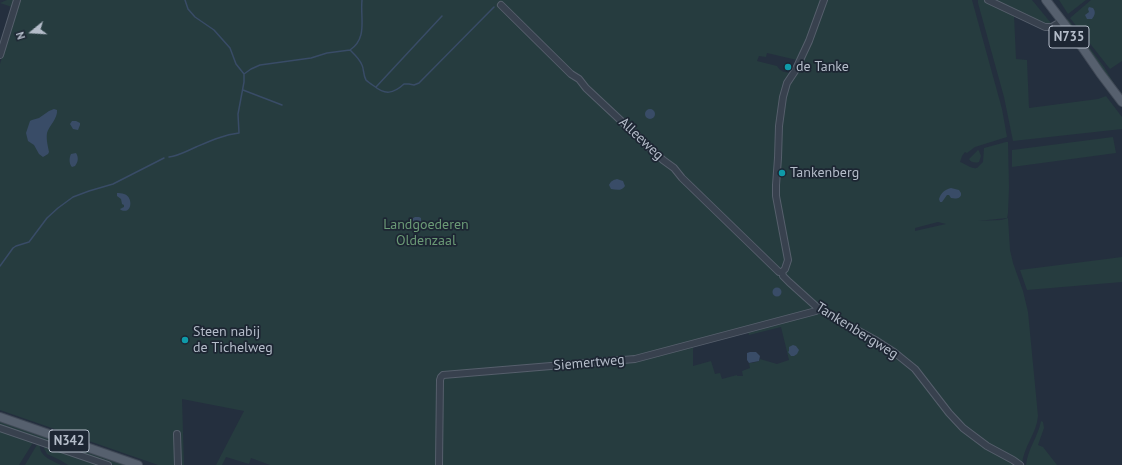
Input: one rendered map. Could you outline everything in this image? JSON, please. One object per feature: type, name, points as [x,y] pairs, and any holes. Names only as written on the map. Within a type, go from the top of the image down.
[{"type":"main road","name":"N735","points":[[1041,0],[1085,51],[1122,102]]},
{"type":"main road","name":"N735","points":[[1046,0],[1060,22]]},
{"type":"main road","name":"N342","points":[[0,417],[138,465]]},
{"type":"street","points":[[0,55],[17,0]]},
{"type":"street","points":[[782,272],[785,269],[788,260],[776,196],[776,185],[779,126],[784,92],[787,83],[795,71],[809,41],[824,0]]},
{"type":"street","points":[[988,0],[1045,27],[1052,27],[1060,22]]},
{"type":"street","name":"Alleeweg","points":[[501,5],[571,74],[578,78],[586,88],[663,160],[674,168],[682,178],[778,271],[782,272]]},
{"type":"street","name":"Tankenbergweg","points":[[782,272],[783,276],[819,309],[877,341],[894,352],[915,369],[949,413],[964,428],[987,446],[1020,465]]},
{"type":"street","name":"Siemertweg","points":[[439,465],[440,380],[443,374],[634,359],[819,309]]},
{"type":"street","points":[[0,428],[108,465]]},
{"type":"street","points":[[176,434],[178,465]]},
{"type":"green space","points":[[7,0],[14,0],[12,7],[0,3]]},
{"type":"green space","name":"Landgoederen Oldenzaal","points":[[19,0],[972,0],[1002,109],[1007,137],[975,147],[967,153],[965,152],[960,162],[977,168],[983,162],[984,148],[1008,142],[1009,187],[1007,218],[978,221],[1001,220],[1008,218],[1010,250],[1028,312],[1038,416],[1035,428],[1023,458],[1022,465],[270,465],[251,458],[249,464],[226,457],[222,465],[216,465],[244,411],[182,399],[184,465],[158,465],[0,410],[0,64]],"holes":[[[767,53],[797,60],[790,73],[781,71],[777,66],[757,61],[759,56],[766,57]],[[938,222],[946,224],[915,231],[915,228]],[[781,327],[789,360],[777,364],[760,359],[759,361],[749,363],[750,368],[742,371],[743,376],[737,375],[722,379],[720,373],[715,374],[711,361],[693,366],[693,347],[748,332],[749,335]]]},
{"type":"green space","points":[[978,0],[983,0],[1014,15],[1016,59],[1027,60],[1029,108],[1098,99],[1106,96],[1122,117],[1122,129],[1013,141],[1004,97]]},
{"type":"green space","points":[[994,0],[1032,0],[1051,23],[1046,25]]},
{"type":"green space","points":[[1059,0],[1086,0],[1068,14]]},
{"type":"green space","points":[[1091,0],[1122,0],[1122,61],[1110,69],[1070,18]]},
{"type":"green space","points":[[1067,19],[1104,67],[1118,90],[1065,23],[1065,20]]},
{"type":"green space","points":[[1113,137],[1116,153],[1012,167],[1012,150]]},
{"type":"green space","points":[[978,150],[981,156],[979,162],[975,163],[969,159]]},
{"type":"green space","points":[[1122,257],[1122,282],[1027,290],[1020,270]]},
{"type":"green space","points":[[0,420],[132,465],[114,465],[0,427]]},
{"type":"green space","points":[[1041,421],[1043,422],[1044,428],[1038,445],[1043,447],[1057,465],[1026,465]]},
{"type":"green space","points":[[0,430],[34,441],[19,465],[0,465]]},
{"type":"green space","points":[[38,443],[40,443],[41,451],[46,457],[61,465],[25,465]]},
{"type":"green space","points":[[44,445],[102,465],[68,465],[47,454]]},
{"type":"water","points":[[1089,7],[1093,8],[1095,11],[1092,19],[1087,19],[1085,15],[1089,12]]},
{"type":"water","points":[[54,109],[57,110],[57,113],[47,133],[49,152],[43,157],[39,154],[34,145],[28,141],[26,133],[30,121],[39,118]]},
{"type":"water","points":[[650,109],[655,114],[650,119],[645,114]]},
{"type":"water","points":[[72,121],[80,123],[78,130],[73,129],[70,124]]},
{"type":"water","points":[[76,153],[78,157],[77,161],[75,166],[72,167],[70,163],[70,156],[71,154]]},
{"type":"water","points":[[617,179],[623,181],[625,186],[624,188],[617,190],[611,189],[609,185],[612,181]]},
{"type":"water","points":[[951,188],[959,190],[961,195],[958,198],[951,198],[947,195],[942,202],[940,202],[939,199],[942,193]]},
{"type":"water","points":[[117,193],[127,195],[129,198],[130,208],[128,210],[125,211],[120,209],[124,207],[124,205],[122,204],[121,199],[117,196]]},
{"type":"water","points":[[415,217],[421,218],[421,223],[417,228],[411,228],[409,225],[410,220]]},
{"type":"water","points":[[775,288],[779,288],[781,292],[779,296],[775,296],[773,294],[773,290]]},
{"type":"water","points":[[793,345],[799,350],[797,354],[791,356],[788,352],[789,347]]},
{"type":"water","points":[[756,352],[760,356],[759,361],[749,363],[747,360],[747,353]]},
{"type":"waterway","points":[[169,157],[217,138],[239,133],[238,114],[244,74],[236,64],[230,48],[214,30],[195,17],[188,9],[185,0]]},
{"type":"waterway","points":[[350,50],[356,45],[361,34],[362,0]]},
{"type":"waterway","points":[[244,74],[260,65],[311,58],[327,53],[350,50],[361,63],[366,80],[382,91],[393,91],[404,84],[414,85],[419,83],[494,7]]},
{"type":"waterway","points":[[376,87],[442,16]]},
{"type":"waterway","points":[[243,90],[282,105]]},
{"type":"waterway","points":[[0,266],[13,248],[29,242],[47,218],[73,197],[113,184],[164,158]]},
{"type":"place","name":"de Tanke","points":[[788,67]]},
{"type":"place","name":"Tankenberg","points":[[782,173]]},
{"type":"place","name":"Steen nabij de Tichelweg","points":[[185,340]]}]
